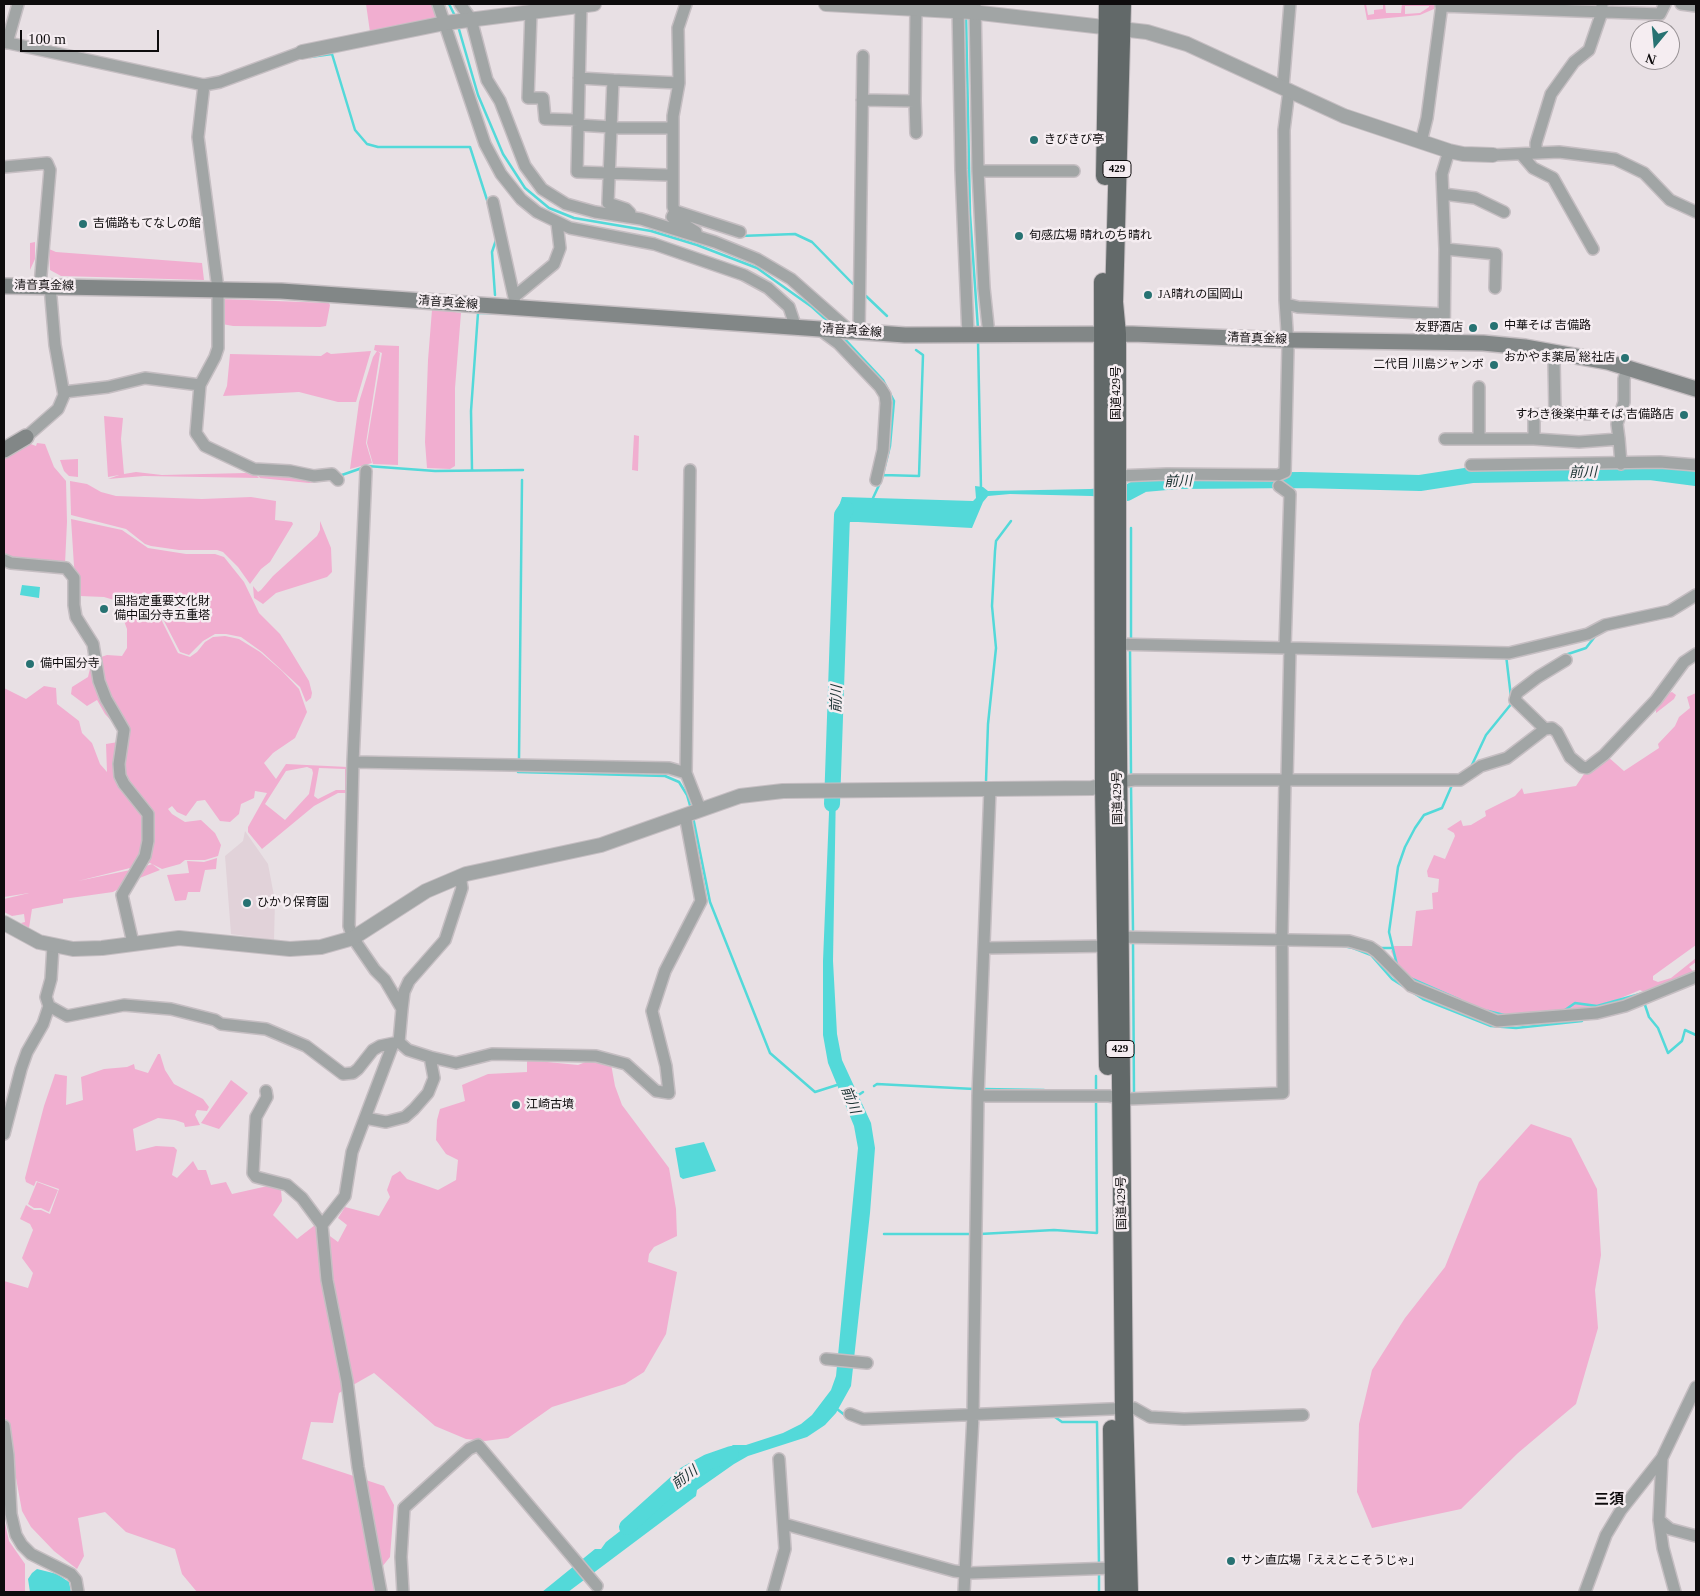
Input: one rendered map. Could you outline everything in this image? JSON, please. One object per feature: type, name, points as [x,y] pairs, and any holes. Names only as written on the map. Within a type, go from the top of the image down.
[{"type":"highway","name":"国道429号","points":[[1108,4],[1115,28]]},
{"type":"highway","name":"国道429号","points":[[1122,4],[1115,28],[1109,334],[1112,479],[1110,505],[1111,784],[1114,941],[1105,1097],[1118,1409],[1129,1592]]},
{"type":"highway","name":"国道429号","points":[[1114,1592],[1104,1568],[1118,1409]]},
{"type":"main road","name":"清音真金線","points":[[4,286],[218,289],[514,302],[796,328],[905,335],[1109,334],[1287,340],[1491,343],[1556,352],[1627,368],[1696,389]]},
{"type":"main road","points":[[4,450],[26,437]]},
{"type":"street","points":[[18,4],[5,42],[204,85],[220,82],[302,52],[466,18],[588,5],[579,78],[577,172],[667,175]]},
{"type":"street","points":[[438,4],[466,18]]},
{"type":"street","points":[[460,4],[487,80],[500,101],[525,166],[533,179],[552,198],[566,204],[596,212],[630,217],[700,238]]},
{"type":"street","points":[[686,4],[678,28],[677,83],[673,116],[674,213],[672,217],[694,230],[711,252],[744,275],[768,288],[789,307],[796,328]]},
{"type":"street","points":[[826,4],[916,9],[966,9],[1147,32],[1181,41],[1344,116],[1449,151],[1463,154],[1493,155],[1536,152],[1588,154],[1622,161],[1644,173],[1670,200],[1696,212]]},
{"type":"street","points":[[1112,479],[1167,474],[1278,475],[1286,472],[1287,340],[1284,130],[1290,4]]},
{"type":"street","points":[[1421,142],[1427,118],[1441,5],[1602,8],[1660,14],[1666,4]]},
{"type":"street","points":[[1680,4],[1696,6]]},
{"type":"street","points":[[1536,152],[1536,143],[1550,94],[1574,62],[1589,50],[1602,8]]},
{"type":"street","points":[[916,9],[916,133]]},
{"type":"street","points":[[966,9],[978,171],[984,288],[978,335]]},
{"type":"street","points":[[966,9],[978,335]]},
{"type":"street","points":[[531,12],[528,98],[543,98],[545,119],[611,127],[667,128]]},
{"type":"street","points":[[466,18],[471,108],[492,160],[521,200],[537,212],[558,223],[587,232],[757,259],[780,271],[851,331]]},
{"type":"street","points":[[851,331],[863,56]]},
{"type":"street","points":[[579,78],[677,83]]},
{"type":"street","points":[[613,80],[608,203],[626,209],[630,213],[630,217]]},
{"type":"street","points":[[204,85],[198,137],[218,289],[218,348],[197,384],[196,433],[205,446],[254,469],[290,471],[336,478]]},
{"type":"street","points":[[862,100],[915,100]]},
{"type":"street","points":[[1444,341],[1445,249],[1442,174],[1449,151]]},
{"type":"street","points":[[1521,154],[1533,168],[1553,178],[1593,249]]},
{"type":"street","points":[[4,167],[47,163],[50,170],[45,286],[64,392],[58,409],[26,437]]},
{"type":"street","points":[[978,171],[1074,172]]},
{"type":"street","points":[[1443,194],[1475,198],[1504,212]]},
{"type":"street","points":[[492,202],[514,302]]},
{"type":"street","points":[[674,213],[740,232]]},
{"type":"street","points":[[514,302],[554,264],[560,248],[558,223]]},
{"type":"street","points":[[1445,249],[1496,254],[1495,288]]},
{"type":"street","points":[[1286,304],[1298,307],[1444,314]]},
{"type":"street","points":[[820,329],[838,343],[880,387],[884,395],[886,404],[883,450],[876,480]]},
{"type":"street","points":[[1555,413],[1554,361],[1556,352]]},
{"type":"street","points":[[1621,464],[1617,424],[1624,402],[1624,379],[1627,368]]},
{"type":"street","points":[[64,392],[108,387],[145,378],[197,384]]},
{"type":"street","points":[[1478,386],[1478,439]]},
{"type":"street","points":[[1534,439],[1534,415],[1555,413],[1593,414]]},
{"type":"street","points":[[1445,439],[1534,439],[1580,442],[1619,439]]},
{"type":"street","points":[[1471,465],[1660,462],[1696,465]]},
{"type":"street","points":[[49,1006],[67,1016],[124,1005],[171,1009],[215,1020],[221,1024],[266,1029],[306,1046],[344,1074],[352,1074],[358,1070],[373,1050],[380,1046],[396,1043],[408,1050],[456,1063],[492,1054],[596,1056],[626,1064],[656,1091],[669,1093],[666,1066],[652,1011],[665,971],[701,901],[686,773],[690,470]]},
{"type":"street","points":[[366,471],[353,762],[349,926],[353,938],[375,970],[385,980],[402,1010]]},
{"type":"street","points":[[978,1092],[1105,1097],[1283,1093],[1282,940],[1290,494],[1279,486]]},
{"type":"street","points":[[4,560],[11,563],[66,568],[74,578],[76,617],[93,644],[99,682],[106,699],[124,730],[119,764],[120,776],[124,784],[148,814],[148,841],[145,856],[122,894],[133,944]]},
{"type":"street","points":[[1111,644],[1506,653],[1588,634],[1605,625],[1670,611],[1696,596]]},
{"type":"street","points":[[4,923],[24,935],[53,946],[89,949],[179,938],[299,949],[332,945],[353,938],[426,891],[460,876],[600,845],[692,812],[751,794],[819,791],[1092,788],[1111,784],[1286,780],[1460,780],[1481,766],[1507,758],[1545,729],[1552,728],[1557,732],[1570,757],[1582,767],[1587,768],[1604,755],[1656,700],[1690,657],[1696,654]]},
{"type":"street","points":[[1545,729],[1515,700],[1517,693],[1538,677],[1566,660]]},
{"type":"street","points":[[353,762],[669,768],[686,773]]},
{"type":"street","points":[[964,1592],[963,1572],[973,1417],[978,1092],[990,789]]},
{"type":"street","points":[[322,1225],[344,1196],[352,1152],[396,1043],[404,992],[408,981],[445,940],[462,888],[460,876]]},
{"type":"street","points":[[984,948],[1114,941],[1349,941],[1370,947],[1411,986],[1497,1021],[1597,1013],[1625,1006],[1696,977]]},
{"type":"street","points":[[4,1134],[21,1069],[27,1052],[43,1024],[49,1006],[46,998],[51,979],[53,946]]},
{"type":"street","points":[[365,1118],[386,1122],[405,1117],[414,1109],[428,1093],[434,1078],[430,1057]]},
{"type":"street","points":[[266,1091],[267,1096],[256,1116],[253,1173],[256,1177],[287,1186],[302,1198],[322,1225],[326,1280],[347,1381],[358,1467],[381,1592]]},
{"type":"street","points":[[827,1359],[866,1363]]},
{"type":"street","points":[[1585,1592],[1606,1535],[1616,1518],[1662,1458],[1696,1387]]},
{"type":"street","points":[[850,1414],[863,1419],[973,1417],[1134,1408],[1150,1417],[1184,1419],[1304,1415]]},
{"type":"street","points":[[4,1426],[8,1455],[11,1514],[16,1535],[31,1554],[70,1574],[76,1580],[78,1592]]},
{"type":"street","points":[[403,1592],[401,1557],[404,1508],[462,1455],[478,1444],[596,1584]]},
{"type":"street","points":[[1662,1458],[1659,1520],[1663,1548],[1675,1592]]},
{"type":"street","points":[[773,1592],[785,1549],[778,1459]]},
{"type":"street","points":[[1659,1520],[1670,1529],[1696,1536]]},
{"type":"street","points":[[784,1524],[963,1572],[1104,1568]]},
{"type":"shaded area","points":[[366,4],[432,4],[436,17],[434,20],[370,32]]},
{"type":"shaded area","points":[[1364,4],[1366,4],[1368,15],[1374,14],[1374,10],[1383,9],[1383,4],[1385,4],[1386,13],[1401,13],[1402,4],[1436,4],[1434,9],[1420,15],[1367,20]],"holes":[[[1405,6],[1429,6],[1420,13],[1405,14]]]},
{"type":"shaded area","points":[[35,242],[35,259],[30,270],[30,243]]},
{"type":"shaded area","points":[[49,249],[56,252],[202,263],[204,280],[61,276],[50,270]]},
{"type":"shaded area","points":[[221,299],[329,303],[330,305],[326,326],[233,326],[222,324]]},
{"type":"shaded area","points":[[437,309],[461,313],[455,388],[455,466],[450,469],[427,468],[425,442],[428,360],[432,310]]},
{"type":"shaded area","points":[[375,345],[399,346],[398,465],[373,464],[367,443],[382,353],[374,350]]},
{"type":"shaded area","points":[[371,351],[356,402],[338,402],[299,392],[223,396],[227,386],[230,354],[321,356],[327,352],[331,354]]},
{"type":"shaded area","points":[[377,351],[380,353],[366,443],[372,463],[350,469],[359,402],[373,357]]},
{"type":"shaded area","points":[[104,416],[123,418],[121,439],[124,474],[136,472],[162,475],[246,473],[255,474],[259,478],[144,476],[108,479],[119,475],[108,477]]},
{"type":"shaded area","points":[[634,435],[639,436],[638,471],[632,470]]},
{"type":"shaded area","points":[[28,443],[36,446],[37,443],[45,444],[54,467],[66,481],[65,564],[14,561],[7,557],[4,551],[4,456]]},
{"type":"shaded area","points":[[78,459],[78,477],[69,476],[64,471],[60,460]]},
{"type":"shaded area","points":[[257,474],[284,476],[317,482],[309,483],[260,478]]},
{"type":"shaded area","points":[[70,481],[87,484],[101,492],[116,496],[202,499],[251,497],[276,501],[275,520],[292,522],[293,524],[270,562],[261,569],[250,584],[238,567],[223,552],[217,550],[179,550],[151,546],[145,544],[126,529],[71,515]]},
{"type":"shaded area","points":[[71,519],[122,530],[148,548],[186,554],[215,554],[224,557],[244,582],[259,613],[280,634],[289,648],[309,681],[312,693],[311,698],[306,702],[300,687],[262,652],[241,637],[215,634],[203,641],[189,655],[180,652],[163,619],[154,609],[145,612],[145,615],[119,595],[114,600],[104,597],[80,596],[74,566]]},
{"type":"shaded area","points":[[320,521],[331,548],[332,572],[327,577],[276,593],[263,604],[254,598],[253,586],[258,592],[261,590],[273,576],[317,536],[320,530]]},
{"type":"shaded area","points":[[121,597],[148,620],[147,614],[153,612],[161,619],[178,653],[190,657],[213,637],[225,636],[239,639],[260,652],[282,671],[299,689],[307,712],[295,738],[273,753],[264,763],[276,779],[286,764],[348,767],[349,814],[345,817],[347,796],[345,793],[338,793],[314,806],[262,849],[248,832],[248,827],[267,793],[255,791],[254,798],[241,804],[239,814],[230,822],[220,821],[205,800],[197,801],[186,816],[177,812],[172,806],[168,809],[172,814],[185,822],[201,820],[215,833],[221,845],[218,856],[205,860],[185,860],[180,864],[162,869],[150,863],[78,881],[135,869],[124,886],[113,892],[63,899],[63,903],[32,909],[29,928],[21,923],[25,922],[24,914],[12,916],[4,912],[4,899],[29,893],[4,897],[4,688],[26,699],[44,686],[56,688],[57,704],[79,721],[82,733],[92,743],[100,764],[107,772],[106,744],[118,742],[127,745],[128,730],[117,727],[105,714],[97,700],[87,706],[71,694],[72,687],[88,677],[92,660],[107,655],[122,656],[127,648],[127,629],[116,599]],"holes":[[[307,767],[312,769],[313,773],[309,794],[285,820],[265,804],[286,771]],[[319,768],[345,769],[345,790],[336,790],[318,799],[314,796]]]},
{"type":"shaded area","points":[[1672,692],[1676,695],[1674,699],[1656,713],[1656,707]]},
{"type":"shaded area","points":[[1696,693],[1696,945],[1653,976],[1653,980],[1658,982],[1671,978],[1696,958],[1696,962],[1689,967],[1693,971],[1696,969],[1696,972],[1644,992],[1640,990],[1616,1000],[1578,1011],[1502,1016],[1485,1012],[1408,979],[1397,966],[1391,951],[1394,946],[1412,946],[1416,911],[1433,909],[1432,893],[1438,892],[1439,879],[1428,877],[1427,871],[1434,855],[1445,859],[1455,836],[1454,833],[1447,829],[1461,820],[1463,826],[1471,825],[1486,816],[1485,811],[1515,796],[1522,788],[1524,794],[1576,786],[1584,774],[1607,756],[1624,771],[1659,748],[1658,744],[1675,726],[1679,717],[1690,708],[1687,697]]},
{"type":"shaded area","points":[[245,831],[268,864],[275,901],[274,940],[231,934],[225,856],[243,841]]},
{"type":"shaded area","points":[[217,858],[216,869],[205,870],[200,892],[188,892],[186,900],[175,901],[167,875],[189,873],[187,861],[204,862]]},
{"type":"shaded area","points":[[152,864],[160,870],[137,879],[146,866]]},
{"type":"shaded area","points":[[158,1054],[160,1054],[165,1070],[174,1084],[203,1099],[209,1107],[207,1111],[197,1110],[195,1115],[200,1125],[185,1127],[184,1123],[175,1120],[158,1118],[133,1129],[136,1151],[156,1146],[174,1147],[177,1150],[172,1175],[177,1178],[193,1161],[198,1170],[206,1170],[211,1185],[226,1182],[232,1194],[272,1185],[281,1190],[282,1201],[273,1215],[297,1239],[315,1225],[338,1242],[347,1225],[338,1218],[345,1207],[379,1216],[390,1197],[387,1190],[392,1176],[400,1171],[407,1179],[438,1190],[456,1180],[458,1160],[446,1154],[436,1140],[437,1120],[440,1109],[465,1101],[462,1085],[488,1074],[527,1072],[527,1060],[578,1065],[593,1059],[611,1064],[615,1086],[622,1105],[669,1168],[676,1209],[677,1236],[654,1247],[649,1254],[648,1262],[677,1272],[666,1334],[644,1372],[625,1384],[552,1407],[508,1438],[485,1441],[466,1439],[435,1426],[374,1373],[339,1393],[333,1423],[311,1422],[302,1459],[384,1486],[394,1505],[390,1557],[373,1578],[375,1592],[197,1592],[182,1574],[175,1549],[126,1532],[105,1512],[78,1518],[84,1556],[77,1569],[54,1551],[31,1527],[22,1511],[4,1412],[4,1281],[28,1288],[33,1273],[22,1258],[33,1230],[30,1224],[20,1219],[26,1205],[34,1210],[41,1210],[50,1214],[59,1189],[36,1181],[34,1186],[26,1182],[25,1178],[44,1106],[55,1074],[67,1076],[66,1105],[83,1100],[81,1077],[104,1069],[127,1067],[134,1064],[135,1069],[148,1073]]},
{"type":"shaded area","points":[[231,1080],[248,1093],[219,1129],[201,1123]]},
{"type":"shaded area","points":[[1531,1124],[1571,1138],[1597,1189],[1601,1255],[1595,1290],[1598,1328],[1576,1404],[1518,1453],[1461,1509],[1372,1528],[1357,1492],[1359,1424],[1372,1370],[1405,1318],[1445,1267],[1479,1182]]},
{"type":"shaded area","points":[[37,1182],[58,1190],[49,1212],[41,1208],[34,1208],[28,1204]]},
{"type":"shaded area","points":[[4,1519],[9,1541],[25,1564],[25,1592],[4,1592]]},
{"type":"water","points":[[1147,482],[1147,485],[1131,499],[1010,494],[988,496],[983,502],[972,528],[850,522],[844,528],[838,528],[839,506],[842,497],[973,501],[976,498],[975,486],[983,487],[988,491],[1091,489]]},
{"type":"water","points":[[22,585],[40,587],[39,598],[20,595]]},
{"type":"water","points":[[830,788],[836,788],[833,961],[837,1034],[842,1060],[871,1123],[875,1148],[870,1213],[851,1386],[836,1413],[825,1425],[807,1437],[748,1456],[734,1464],[697,1490],[696,1496],[568,1592],[542,1592],[595,1549],[601,1549],[606,1542],[722,1452],[733,1445],[746,1445],[783,1433],[801,1424],[812,1415],[831,1390],[836,1376],[858,1148],[854,1126],[828,1063],[823,1035],[823,961]]},
{"type":"water","points":[[704,1142],[716,1171],[683,1179],[680,1177],[675,1148]]},
{"type":"water","points":[[37,1569],[57,1574],[69,1582],[71,1592],[30,1592],[28,1579]]},
{"type":"waterway","points":[[449,4],[455,16]]},
{"type":"waterway","points":[[966,15],[970,214],[978,329]]},
{"type":"waterway","points":[[458,26],[478,95],[503,154],[525,188],[549,208],[574,218],[651,231],[697,245],[757,268],[812,307],[832,325]]},
{"type":"waterway","points":[[310,57],[332,54],[355,130],[367,144],[378,147],[470,147],[488,203]]},
{"type":"waterway","points":[[740,236],[795,234],[812,242],[853,284]]},
{"type":"waterway","points":[[495,295],[492,252],[497,237]]},
{"type":"waterway","points":[[866,296],[887,316]]},
{"type":"waterway","points":[[472,470],[471,411],[478,313],[495,313]]},
{"type":"waterway","points":[[842,336],[883,380],[894,401],[890,446],[882,478]]},
{"type":"waterway","points":[[978,340],[981,489]]},
{"type":"waterway","points":[[883,475],[919,476],[923,355],[916,350]]},
{"type":"waterway","points":[[367,466],[435,471],[523,470]]},
{"type":"waterway","points":[[339,476],[362,468]]},
{"type":"waterway","name":"前川","points":[[1127,493],[1144,484],[1178,481],[1301,480],[1420,483],[1472,475],[1650,472],[1696,478]]},
{"type":"waterway","points":[[519,759],[522,480]]},
{"type":"waterway","points":[[873,498],[880,483]]},
{"type":"waterway","name":"前川","points":[[832,804],[842,515],[846,509]]},
{"type":"waterway","points":[[986,781],[988,724],[996,648],[992,606],[995,551],[996,541],[1011,521]]},
{"type":"waterway","points":[[1131,528],[1131,641]]},
{"type":"waterway","points":[[1565,655],[1586,648],[1597,634]]},
{"type":"waterway","points":[[1130,649],[1131,774]]},
{"type":"waterway","points":[[1506,655],[1511,697]]},
{"type":"waterway","points":[[1471,767],[1486,735],[1512,703]]},
{"type":"waterway","points":[[518,770],[518,772],[665,776],[679,782],[687,795],[691,809]]},
{"type":"waterway","points":[[1397,965],[1389,932],[1398,867],[1405,847],[1415,828],[1424,815],[1442,808],[1452,785]]},
{"type":"waterway","points":[[1131,786],[1133,930]]},
{"type":"waterway","points":[[693,817],[710,902],[770,1053],[815,1092],[837,1085]]},
{"type":"waterway","points":[[1133,942],[1134,1095]]},
{"type":"waterway","points":[[1343,946],[1371,955],[1392,979],[1423,999],[1491,1026],[1516,1028],[1582,1021]]},
{"type":"waterway","points":[[1381,948],[1392,948]]},
{"type":"waterway","points":[[1410,978],[1460,1000]]},
{"type":"waterway","points":[[1565,1010],[1575,1003],[1597,1006],[1640,994]]},
{"type":"waterway","points":[[1645,1005],[1649,1017],[1658,1028],[1668,1053],[1682,1041],[1685,1030],[1696,1035]]},
{"type":"waterway","points":[[1488,1011],[1504,1015]]},
{"type":"waterway","points":[[1096,1076],[1096,1092]]},
{"type":"waterway","points":[[874,1086],[877,1084],[974,1089]]},
{"type":"waterway","points":[[982,1089],[1044,1090]]},
{"type":"waterway","points":[[857,1096],[863,1092]]},
{"type":"waterway","points":[[980,1234],[1054,1230],[1097,1233],[1096,1100]]},
{"type":"waterway","points":[[884,1234],[972,1234]]},
{"type":"waterway","points":[[837,1409],[846,1416]]},
{"type":"waterway","points":[[1052,1415],[1062,1422],[1097,1422],[1099,1566]]},
{"type":"waterway","name":"前川","points":[[627,1527],[686,1474],[708,1462],[731,1454]]},
{"type":"waterway","points":[[1099,1571],[1099,1592]]},
{"type":"place","name":"きびきび亭","points":[[1034,140]]},
{"type":"place","name":"吉備路もてなしの館","points":[[83,224]]},
{"type":"place","name":"旬感広場 晴れのち晴れ","points":[[1019,236]]},
{"type":"place","name":"JA晴れの国岡山","points":[[1148,295]]},
{"type":"place","name":"中華そば 吉備路","points":[[1494,326]]},
{"type":"place","name":"友野酒店","points":[[1473,328]]},
{"type":"place","name":"おかやま薬局 総社店","points":[[1625,358]]},
{"type":"place","name":"二代目 川島ジャンボ","points":[[1494,365]]},
{"type":"place","name":"すわき後楽中華そば 吉備路店","points":[[1684,415]]},
{"type":"place","name":"国指定重要文化財 備中国分寺五重塔","points":[[104,609]]},
{"type":"place","name":"備中国分寺","points":[[30,664]]},
{"type":"place","name":"ひかり保育園","points":[[247,903]]},
{"type":"place","name":"江崎古墳","points":[[516,1105]]},
{"type":"place","name":"サン直広場「ええとこそうじゃ」","points":[[1231,1561]]},
{"type":"district","name":"三須","points":[[1609,1500]]}]
